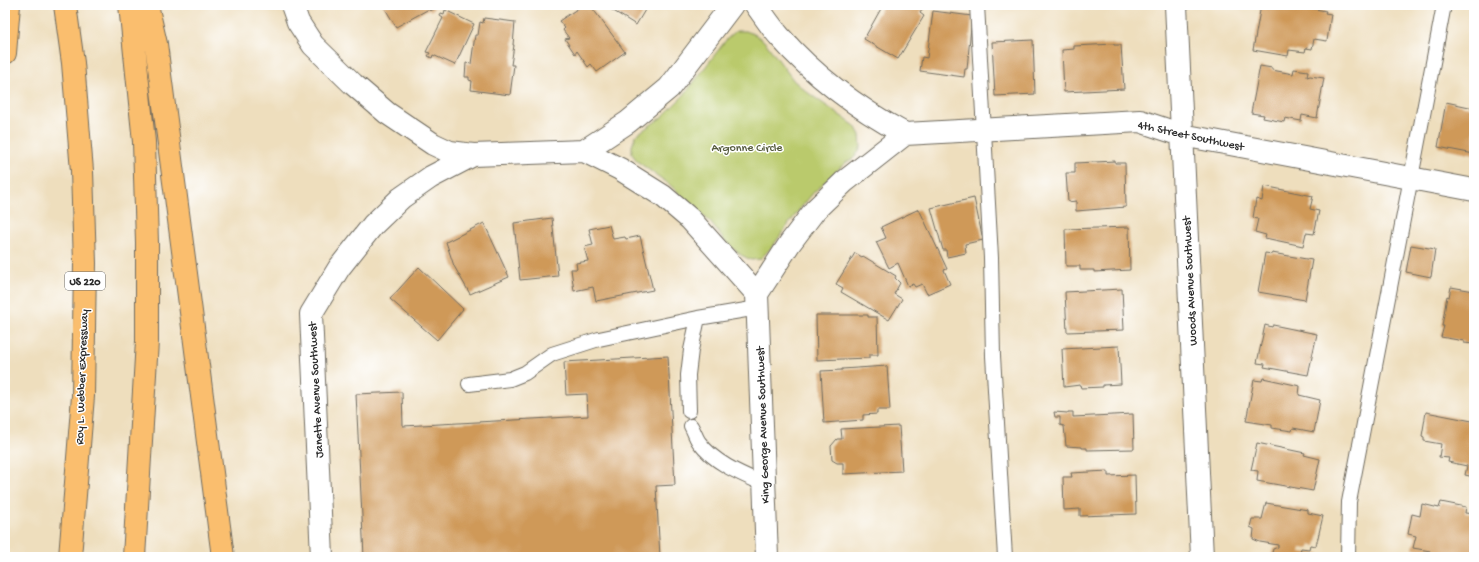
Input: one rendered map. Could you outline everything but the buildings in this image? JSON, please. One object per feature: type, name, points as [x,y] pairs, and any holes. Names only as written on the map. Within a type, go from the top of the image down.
[{"type":"highway","points":[[5,53],[9,5]]},
{"type":"highway","name":"Roy L. Webber Expressway","points":[[65,5],[73,63],[82,164],[85,263],[83,396],[70,557]]},
{"type":"highway","points":[[130,5],[144,142],[148,243],[147,341],[134,557]]},
{"type":"highway","points":[[147,5],[157,51],[223,557]]},
{"type":"street","points":[[292,5],[298,22],[313,45],[353,84],[387,113],[433,144],[450,152],[473,155],[584,151],[620,169],[663,196],[690,219],[758,301],[790,243],[815,210],[844,182],[905,134],[876,118],[840,94],[808,66],[779,36],[756,5]]},
{"type":"street","points":[[584,151],[628,122],[669,88],[732,5]]},
{"type":"street","name":"Woods Avenue Southwest","points":[[1176,5],[1202,557]]},
{"type":"street","name":"4th Street Southwest","points":[[905,134],[1140,121],[1182,135],[1474,190]]},
{"type":"street","name":"Janette Avenue Southwest","points":[[322,557],[311,314],[339,268],[372,225],[401,198],[431,177],[473,155]]},
{"type":"street","name":"King George Avenue Southwest","points":[[758,301],[767,557]]},
{"type":"lane","points":[[977,5],[991,258],[993,356],[1005,557]]},
{"type":"lane","points":[[1348,557],[1349,502],[1444,5]]},
{"type":"lane","points":[[469,384],[510,379],[524,373],[552,354],[599,339],[698,318],[758,301]]},
{"type":"lane","points":[[689,411],[688,375],[691,350],[698,318]]},
{"type":"lane","points":[[691,426],[700,442],[711,455],[738,473],[764,484]]},
{"type":"green space","name":"Argonne Circle","points":[[736,31],[746,31],[756,35],[765,42],[794,81],[855,126],[860,135],[861,147],[855,157],[844,164],[814,192],[772,247],[760,259],[751,260],[741,255],[727,244],[711,223],[669,184],[638,162],[632,154],[632,146],[636,135],[662,117],[684,95],[726,40]]}]
